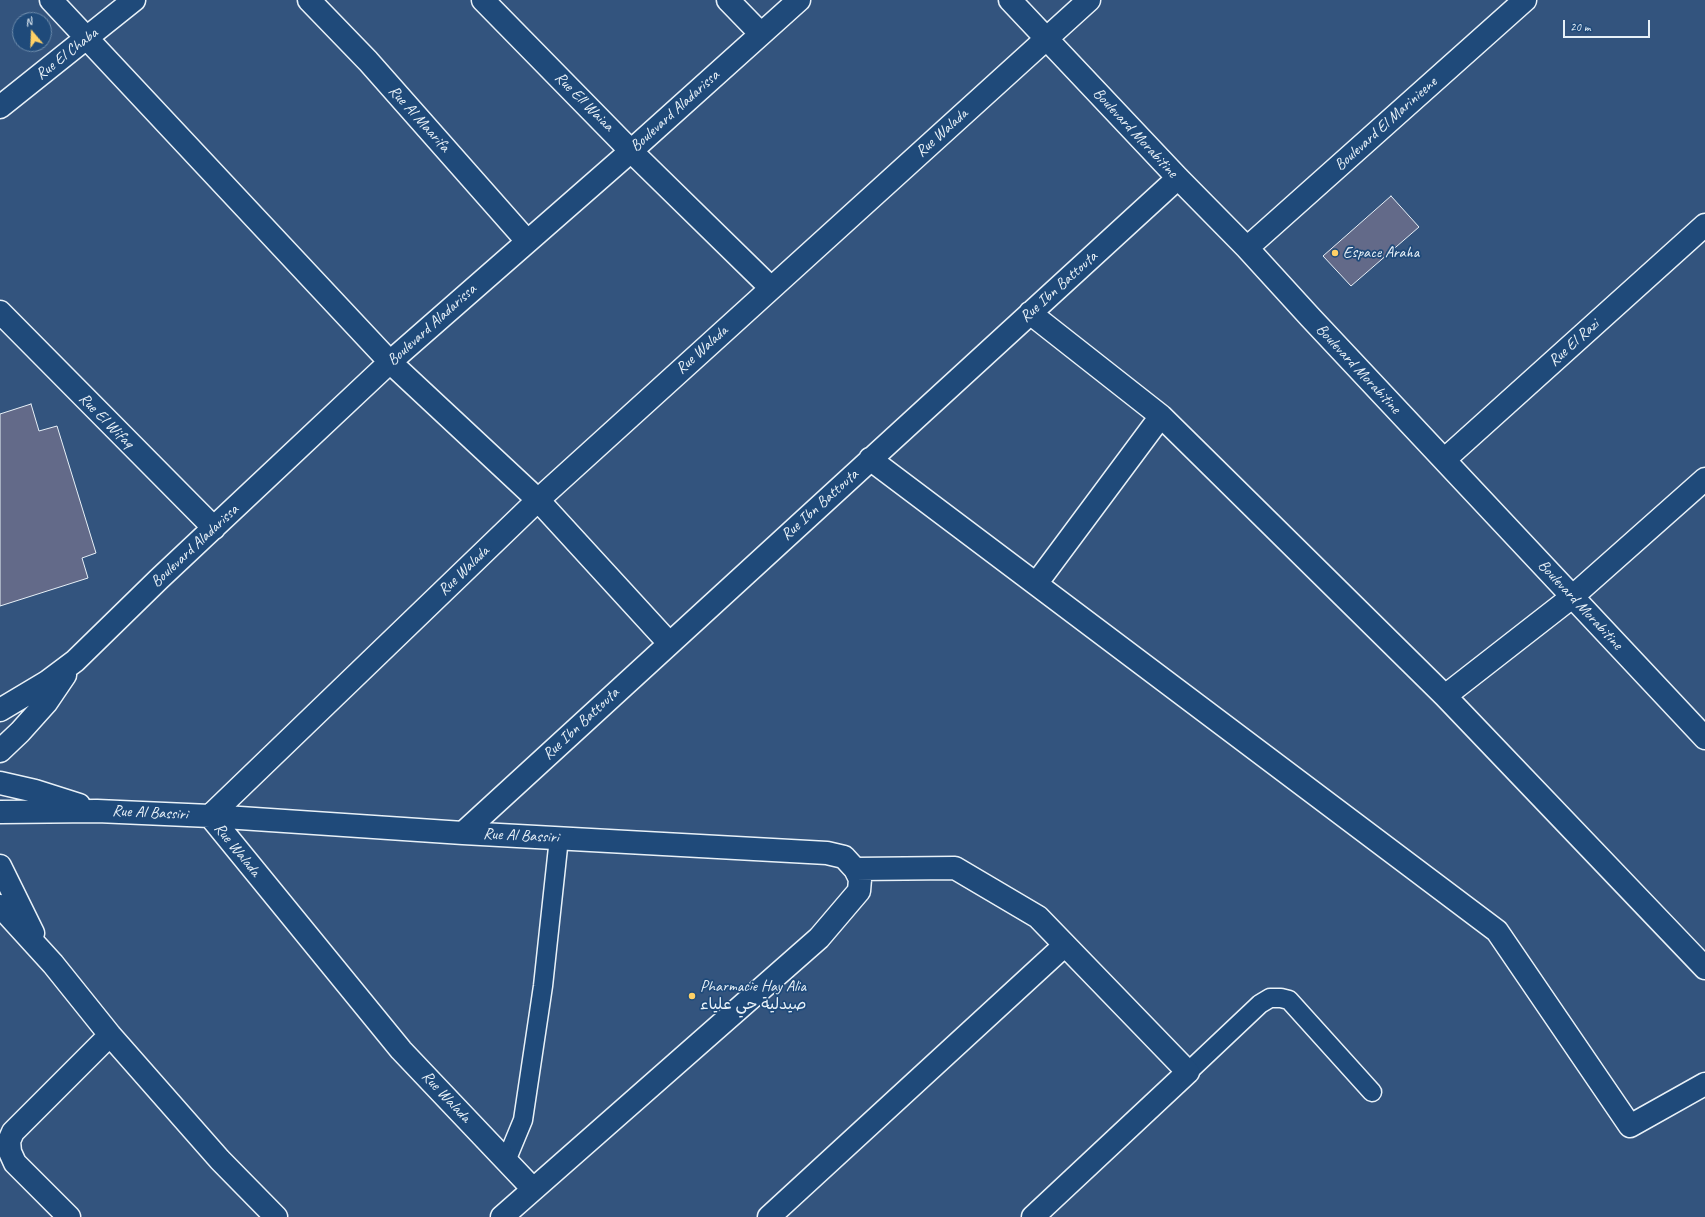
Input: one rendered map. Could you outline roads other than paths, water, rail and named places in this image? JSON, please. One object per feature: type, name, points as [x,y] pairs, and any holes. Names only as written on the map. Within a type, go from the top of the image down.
[{"type":"street","points":[[51,0],[390,362],[538,500],[669,643]]},
{"type":"street","name":"Rue El Chaba","points":[[0,107],[134,0]]},
{"type":"street","name":"Rue Al Maarifa","points":[[310,0],[368,61],[527,241]]},
{"type":"street","name":"Rue Ell Waiaa","points":[[483,0],[631,151],[771,288]]},
{"type":"street","points":[[728,0],[761,34]]},
{"type":"street","name":"Boulevard Aladarissa","points":[[0,710],[47,682],[75,661],[159,579],[390,362],[631,151],[799,0]]},
{"type":"street","name":"Boulevard Morabitine","points":[[1010,0],[1178,178],[1247,248],[1310,318],[1705,738]]},
{"type":"street","name":"Rue Walada","points":[[533,1189],[402,1050],[210,816],[538,500],[1089,0]]},
{"type":"street","name":"Boulevard El Marinieene","points":[[1247,248],[1526,0]]},
{"type":"street","name":"Rue Ibn Battouta","points":[[463,833],[1178,178]]},
{"type":"street","name":"Rue El Razi","points":[[1444,460],[1705,225]]},
{"type":"street","name":"Rue El Wifaq","points":[[0,312],[214,528]]},
{"type":"street","points":[[1030,313],[1161,416],[1445,696],[1705,968]]},
{"type":"street","points":[[1036,584],[1161,416]]},
{"type":"street","points":[[870,459],[1497,931],[1630,1126],[1705,1084]]},
{"type":"street","points":[[1445,696],[1572,597],[1705,479]]},
{"type":"street","name":"Boulevard Aladarissa","points":[[0,751],[20,732],[46,702],[75,661]]},
{"type":"street","name":"Rue Al Bassiri","points":[[0,784],[35,791],[97,811]]},
{"type":"street","name":"Rue Al Bassiri","points":[[0,812],[97,811],[210,816],[463,833],[828,853],[844,857],[855,869]]},
{"type":"street","points":[[0,866],[42,952]]},
{"type":"street","points":[[502,1217],[819,938],[859,891],[860,879],[855,869],[955,868],[1038,917],[1188,1072],[1033,1217]]},
{"type":"street","points":[[0,906],[42,952],[110,1035],[220,1160],[276,1217]]},
{"type":"street","points":[[769,1217],[1065,945]]},
{"type":"street","points":[[69,1217],[15,1163],[10,1152],[9,1141],[13,1132],[110,1035]]},
{"type":"lane","points":[[506,1161],[523,1120],[542,986],[559,838]]},
{"type":"lane","points":[[1188,1072],[1260,1004],[1270,998],[1281,998],[1289,1000],[1372,1092]]},
{"type":"place","name":"Espace Araha","points":[[1335,253]]},
{"type":"place","name":"Pharmacie Hay Alia صيدلية حي علياء","points":[[692,996]]}]
